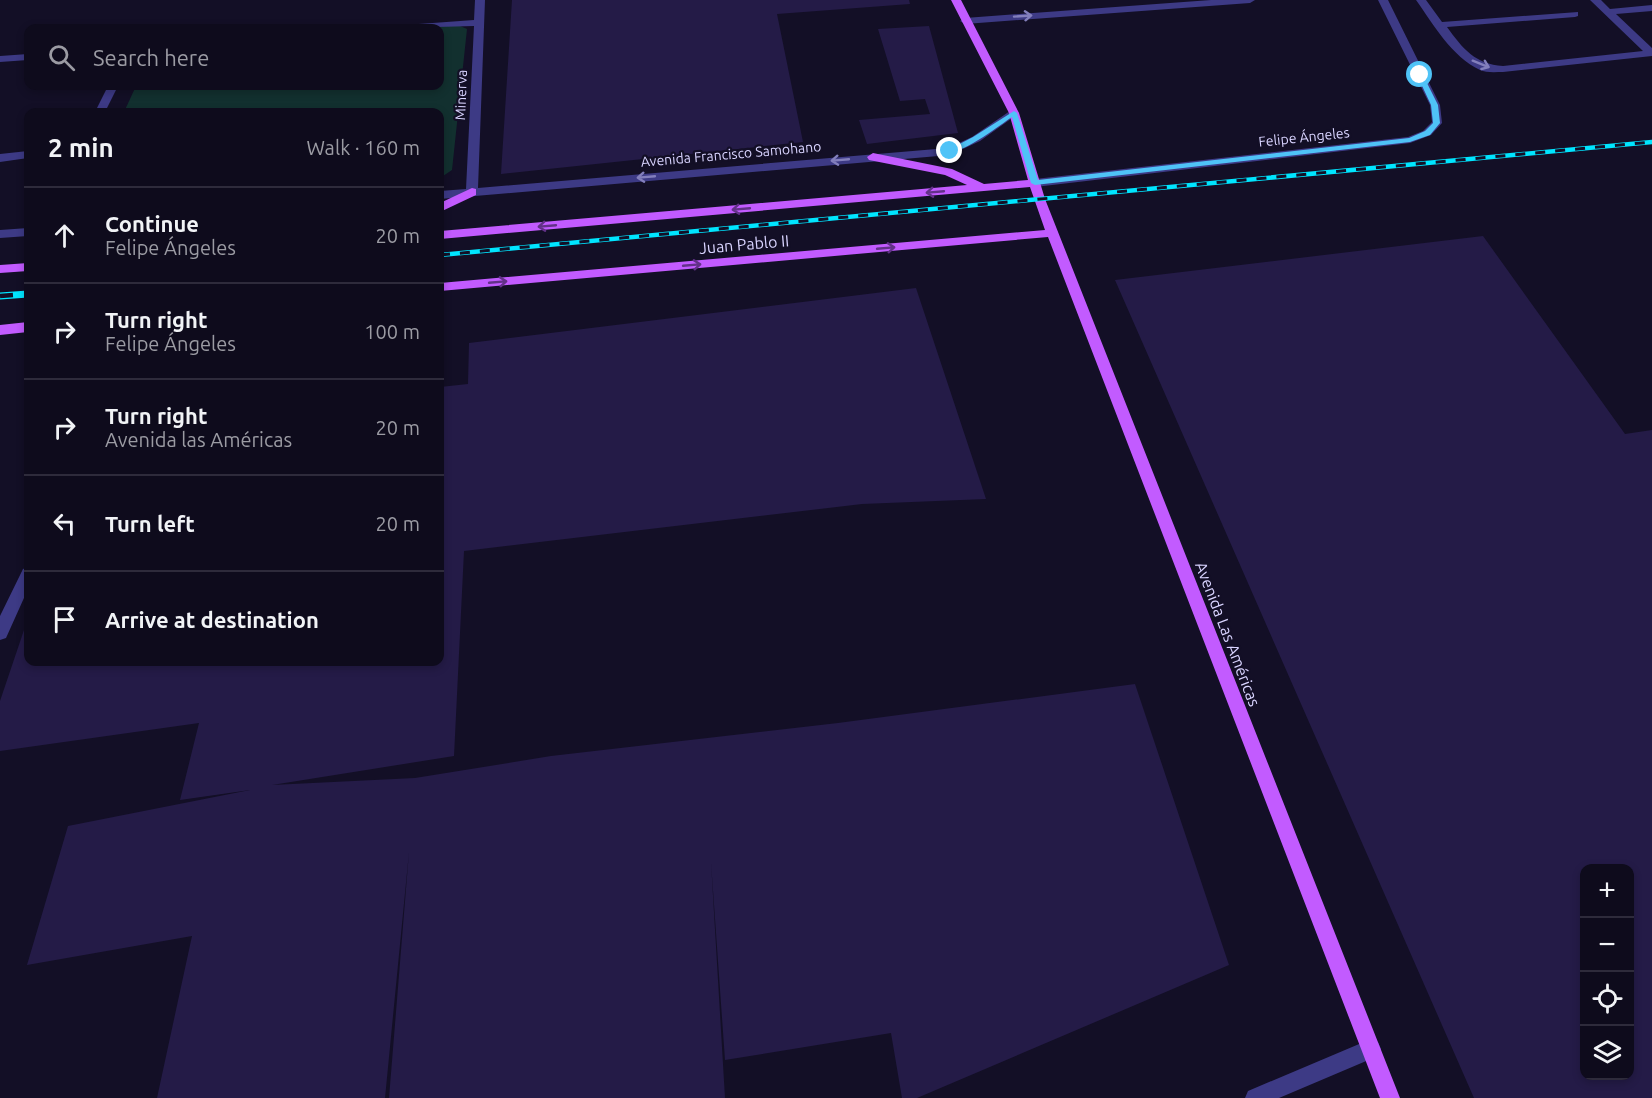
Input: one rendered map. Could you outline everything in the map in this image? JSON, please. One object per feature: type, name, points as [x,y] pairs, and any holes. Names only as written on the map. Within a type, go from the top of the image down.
[{"type":"main road","points":[[444,235],[1035,183],[1014,113],[956,0]]},
{"type":"main road","points":[[873,157],[948,172],[984,188]]},
{"type":"main road","name":"Avenida Las Américas","points":[[1035,183],[1052,233],[1390,1098]]},
{"type":"main road","points":[[444,206],[472,192]]},
{"type":"main road","name":"Juan Pablo II","points":[[444,287],[1052,233]]},
{"type":"main road","points":[[0,269],[24,267]]},
{"type":"main road","points":[[0,330],[24,327]]},
{"type":"street","name":"Minerva","points":[[472,192],[480,0]]},
{"type":"street","points":[[965,21],[1250,0]]},
{"type":"street","name":"Felipe Ángeles","points":[[1035,183],[1410,140],[1427,133],[1437,123],[1435,105],[1383,0]]},
{"type":"street","points":[[1421,0],[1454,44],[1484,68],[1503,69],[1652,53]]},
{"type":"street","points":[[1595,0],[1652,53]]},
{"type":"street","points":[[1608,12],[1652,8]]},
{"type":"street","points":[[1440,25],[1575,14]]},
{"type":"street","points":[[444,25],[479,23]]},
{"type":"street","points":[[0,59],[24,57]]},
{"type":"street","points":[[102,108],[111,90]]},
{"type":"street","name":"Avenida Francisco Samohano","points":[[444,195],[956,149],[976,139],[1014,113]]},
{"type":"street","points":[[0,158],[24,155]]},
{"type":"street","points":[[0,234],[24,232]]},
{"type":"street","points":[[0,633],[24,582]]},
{"type":"street","points":[[1255,1098],[1371,1049]]},
{"type":"green space","points":[[458,25],[467,29],[452,170],[444,175],[444,108],[126,108],[134,90],[444,90],[444,26]]},
{"type":"building","points":[[512,0],[909,0],[910,4],[777,14],[803,142],[501,174]]},
{"type":"building","points":[[929,26],[958,133],[867,144],[859,120],[930,114],[925,99],[900,101],[878,29]]},
{"type":"building","points":[[1483,236],[1625,434],[1652,430],[1652,1098],[1474,1098],[1115,280]]},
{"type":"building","points":[[916,288],[986,499],[862,504],[464,551],[454,756],[272,785],[415,778],[551,756],[838,723],[1135,684],[1229,965],[917,1098],[902,1098],[891,1033],[725,1060],[711,862],[725,1098],[389,1098],[409,852],[385,1098],[157,1098],[192,936],[27,965],[68,826],[250,790],[180,800],[199,723],[0,751],[0,701],[24,630],[24,666],[444,666],[444,387],[468,384],[469,343]]},
{"type":"railway","points":[[444,255],[1652,142]]},
{"type":"railway","points":[[0,296],[24,294]]},
{"type":"route","points":[[950,151],[976,139],[1014,113],[1035,183],[1410,140],[1427,133],[1437,123],[1435,105],[1420,75]]}]
